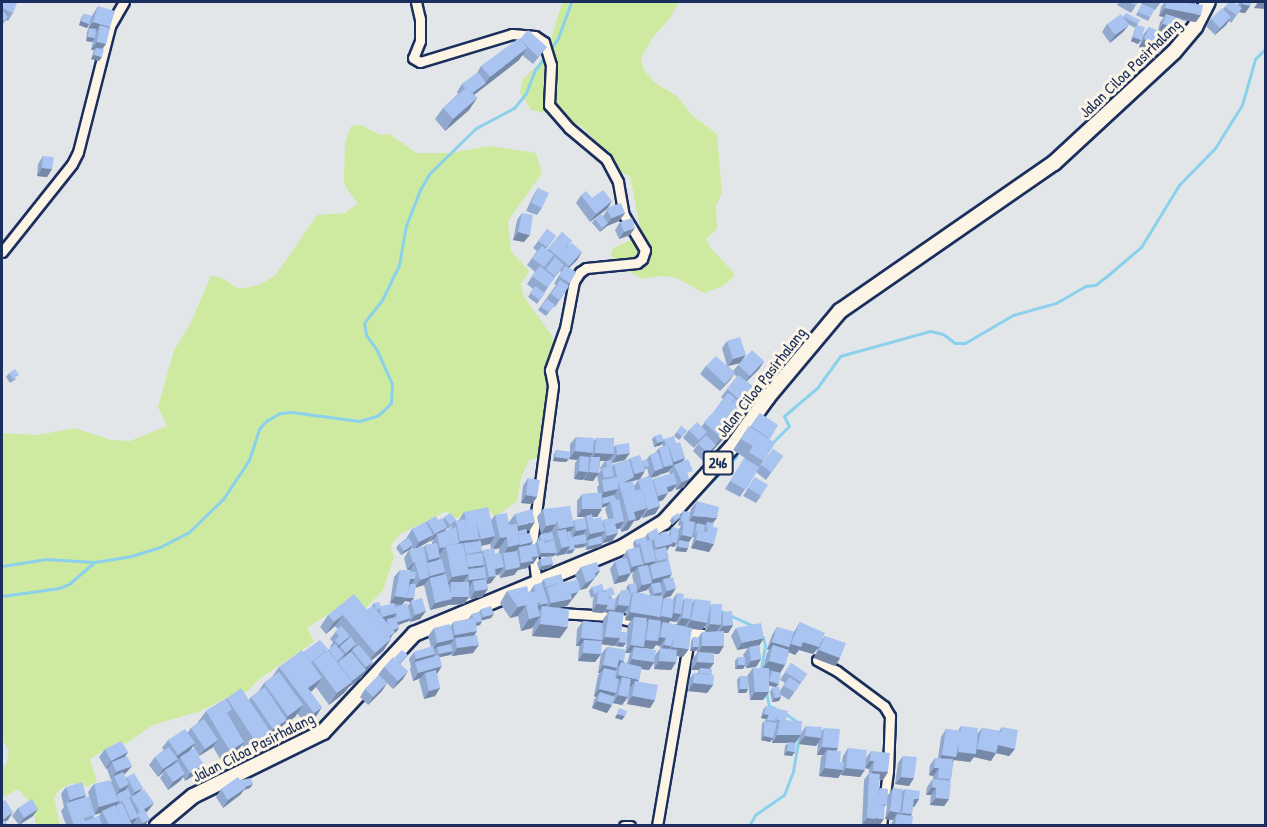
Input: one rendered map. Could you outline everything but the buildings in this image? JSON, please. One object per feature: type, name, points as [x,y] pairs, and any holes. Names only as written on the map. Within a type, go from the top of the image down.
[{"type":"main road","name":"Jalan Ciloa Pasirhalang","points":[[157,825],[193,796],[323,732],[414,634],[537,587],[623,547],[663,522],[732,447],[768,397],[840,311],[1054,163],[1174,52],[1196,27],[1208,2]]},
{"type":"street","points":[[2,252],[72,164],[81,141],[110,26],[124,2]]},
{"type":"street","points":[[416,2],[420,19],[420,41],[413,58],[420,62],[512,34],[535,36],[544,42],[551,65],[549,105],[569,128],[606,159],[618,182],[624,215],[645,250],[642,259],[637,262],[586,268],[574,281],[565,328],[550,370],[553,386],[532,544],[537,587]]},
{"type":"street","points":[[548,612],[610,616],[650,626]]},
{"type":"street","points":[[670,628],[722,639]]},
{"type":"street","points":[[657,825],[690,631]]},
{"type":"street","points":[[817,660],[837,671],[884,706],[890,716],[888,771],[881,825]]},
{"type":"street","points":[[624,825],[630,825]]},
{"type":"green space","points":[[562,2],[679,2],[670,18],[653,37],[641,58],[644,70],[654,82],[677,96],[692,115],[717,134],[722,193],[716,206],[717,229],[706,239],[710,247],[733,272],[734,277],[723,286],[704,293],[676,278],[662,276],[643,279],[626,270],[611,255],[613,248],[636,238],[640,228],[630,176],[616,171],[608,153],[581,126],[552,114],[531,110],[520,92],[523,79],[545,58],[544,50],[550,43]]},
{"type":"green space","points":[[361,125],[380,135],[389,134],[417,153],[450,153],[490,146],[536,153],[542,173],[508,221],[511,251],[529,271],[521,284],[524,297],[552,336],[554,348],[546,371],[549,392],[539,458],[529,460],[521,478],[517,501],[495,517],[487,508],[454,519],[447,511],[400,534],[391,545],[394,558],[383,590],[363,611],[347,602],[307,628],[314,642],[259,679],[248,691],[228,697],[201,711],[153,725],[125,744],[117,742],[90,759],[97,782],[85,787],[72,783],[59,790],[54,797],[60,825],[36,825],[32,805],[18,789],[3,797],[2,795],[2,768],[7,762],[9,750],[2,741],[2,433],[38,435],[75,428],[111,440],[130,441],[167,426],[158,407],[174,350],[190,324],[211,276],[220,277],[239,289],[258,285],[275,276],[317,215],[345,213],[358,203],[346,188],[344,181],[345,143],[351,126]]},
{"type":"waterway","points":[[2,566],[46,559],[94,562],[131,556],[160,547],[188,533],[223,499],[249,460],[259,429],[266,421],[280,413],[291,412],[359,421],[377,416],[384,410],[391,403],[392,384],[377,350],[366,335],[364,323],[382,300],[399,265],[406,226],[420,190],[430,173],[476,128],[514,108],[526,93],[535,70],[558,38],[571,2]]},
{"type":"waterway","points":[[772,443],[789,426],[784,416],[817,388],[840,356],[930,331],[943,334],[955,343],[965,343],[1013,315],[1056,303],[1085,286],[1095,285],[1107,276],[1141,247],[1179,185],[1215,148],[1242,105],[1255,59],[1266,48]]},
{"type":"waterway","points":[[690,503],[737,456]]},
{"type":"waterway","points":[[2,596],[59,588],[69,584],[93,563]]},
{"type":"waterway","points":[[719,610],[754,626]]},
{"type":"waterway","points":[[763,637],[765,646],[761,669],[763,671]]},
{"type":"waterway","points":[[766,692],[769,706],[775,708]]},
{"type":"waterway","points":[[786,714],[797,722]]},
{"type":"waterway","points":[[749,826],[755,815],[784,795],[793,771],[799,737]]}]
